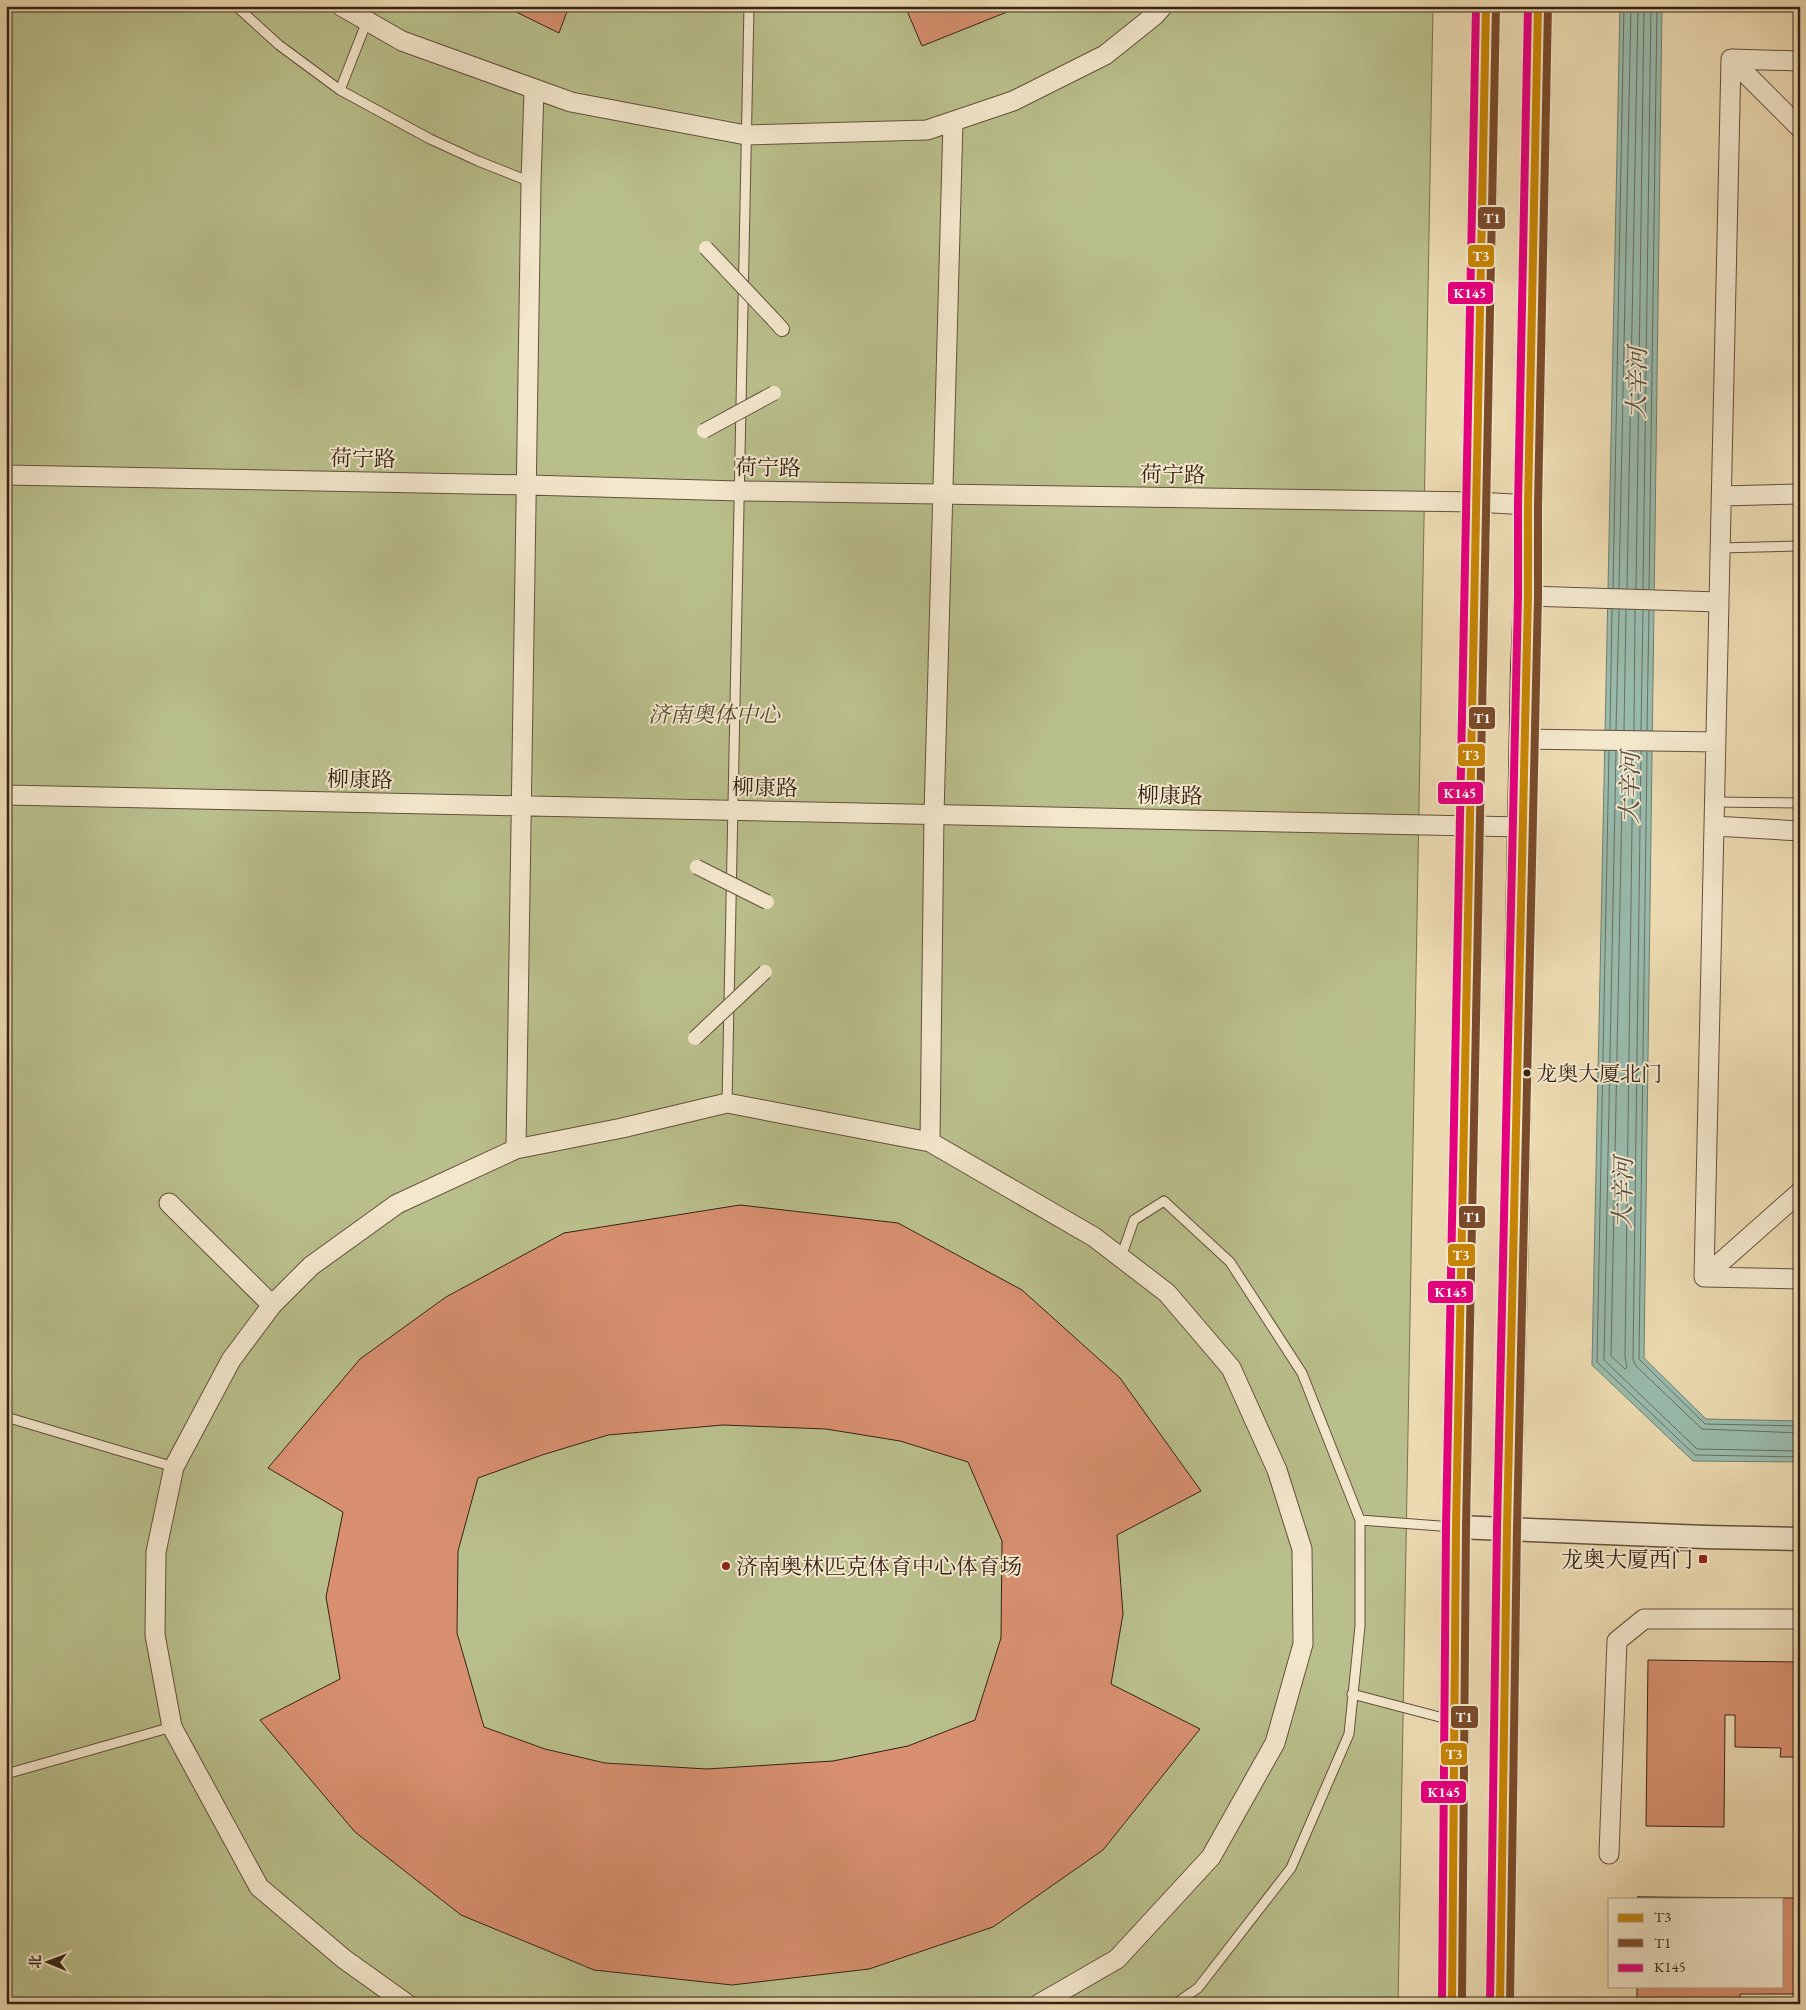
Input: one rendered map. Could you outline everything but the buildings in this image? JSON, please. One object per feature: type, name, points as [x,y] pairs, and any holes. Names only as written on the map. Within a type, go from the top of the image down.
[{"type":"main road","points":[[1452,2004],[1456,1527],[1486,6]]},
{"type":"main road","points":[[1500,2004],[1507,1528],[1528,596],[1528,505],[1538,6]]},
{"type":"street","points":[[342,6],[402,41],[571,102],[746,135],[926,130],[953,122],[1013,101],[1105,55],[1163,6]]},
{"type":"street","points":[[1731,60],[1800,61]]},
{"type":"street","points":[[1731,60],[1800,128]]},
{"type":"street","points":[[1704,1277],[1731,60]]},
{"type":"street","points":[[516,1149],[534,90]]},
{"type":"street","points":[[930,1142],[934,814],[953,122]]},
{"type":"street","points":[[706,248],[778,324]]},
{"type":"street","points":[[704,431],[778,391]]},
{"type":"street","name":"荷宁路","points":[[6,475],[739,491],[1477,502],[1528,505]]},
{"type":"street","points":[[1722,496],[1800,494]]},
{"type":"street","points":[[1528,596],[1719,602]]},
{"type":"street","points":[[1524,739],[1716,742]]},
{"type":"street","name":"柳康路","points":[[6,795],[1522,827]]},
{"type":"street","points":[[1714,826],[1800,831]]},
{"type":"street","points":[[697,867],[769,903]]},
{"type":"street","points":[[694,1038],[767,970]]},
{"type":"street","points":[[407,2004],[344,1959],[260,1887],[172,1728],[154,1635],[156,1552],[174,1467],[231,1360],[272,1305],[311,1266],[397,1204],[516,1149],[622,1128],[727,1103],[930,1142],[1094,1237],[1167,1293],[1231,1368],[1277,1470],[1302,1549],[1304,1644],[1275,1744],[1211,1857],[1117,1959],[1039,2004]]},
{"type":"street","points":[[1704,1277],[1800,1192]]},
{"type":"street","points":[[169,1203],[272,1305]]},
{"type":"street","points":[[1704,1277],[1800,1279]]},
{"type":"street","points":[[1456,1527],[1800,1539]]},
{"type":"street","points":[[1609,1854],[1617,1641],[1644,1619],[1800,1619]]},
{"type":"lane","points":[[236,6],[279,45],[340,90],[430,140],[531,182]]},
{"type":"lane","points":[[727,1103],[748,6]]},
{"type":"lane","points":[[340,90],[368,21]]},
{"type":"lane","points":[[1720,548],[1800,546]]},
{"type":"lane","points":[[1715,802],[1800,803]]},
{"type":"lane","points":[[1121,1257],[1134,1220],[1164,1201],[1230,1262],[1302,1373],[1360,1520],[1360,1626],[1349,1734],[1291,1868],[1198,1988],[1176,2004]]},
{"type":"lane","points":[[6,1417],[174,1467]]},
{"type":"lane","points":[[1360,1520],[1456,1527]]},
{"type":"lane","points":[[1352,1694],[1454,1721]]},
{"type":"lane","points":[[6,1774],[172,1728]]},
{"type":"green space","name":"济南奥体中心","points":[[6,6],[1433,6],[1398,2004],[6,2004]]},
{"type":"water","name":"大辛河","points":[[1620,6],[1662,6],[1644,1358],[1706,1419],[1800,1421],[1800,1462],[1693,1461],[1592,1365]]},
{"type":"transit line","name":"K145","points":[[1442,2004],[1446,1527],[1476,6]]},
{"type":"transit line","name":"T3","points":[[1452,2004],[1456,1527],[1486,6]]},
{"type":"transit line","name":"T1","points":[[1462,2004],[1466,1527],[1496,6]]},
{"type":"transit line","name":"K145","points":[[1490,2004],[1497,1528],[1518,596],[1518,505],[1528,6]]},
{"type":"transit line","name":"T3","points":[[1500,2004],[1507,1528],[1528,596],[1528,505],[1538,6]]},
{"type":"transit line","name":"T1","points":[[1510,2004],[1517,1528],[1538,596],[1538,505],[1548,6]]},
{"type":"place","name":"龙奥大厦北门","points":[[1527,1073]]},
{"type":"place","name":"龙奥大厦西门","points":[[1703,1559]]},
{"type":"place","name":"济南奥林匹克体育中心体育场","points":[[726,1566]]}]
